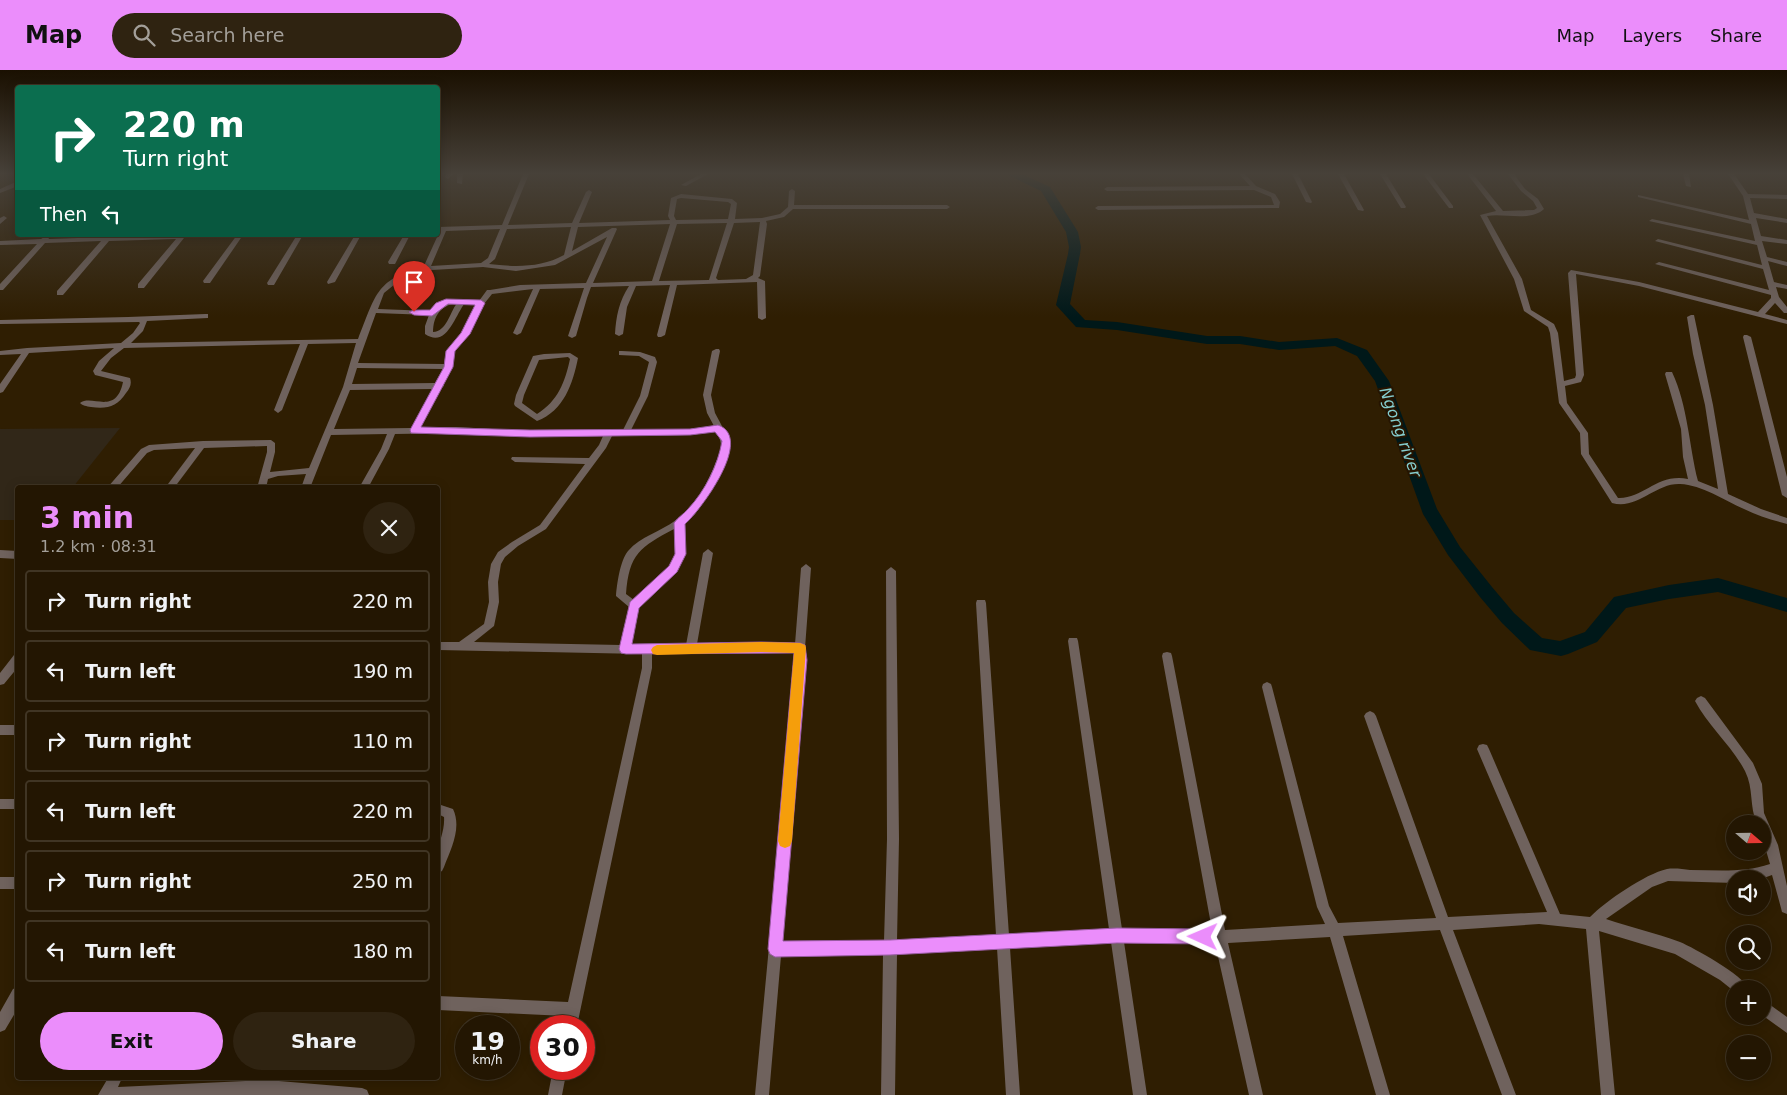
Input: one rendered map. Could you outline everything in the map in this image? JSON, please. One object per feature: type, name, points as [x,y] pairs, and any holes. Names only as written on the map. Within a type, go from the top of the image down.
[{"type":"street","points":[[483,265],[491,259],[505,222]]},
{"type":"street","points":[[568,256],[576,222]]},
{"type":"street","points":[[655,283],[674,222]]},
{"type":"street","points":[[440,229],[679,222]]},
{"type":"street","points":[[717,282],[712,279],[730,222]]},
{"type":"street","points":[[752,279],[756,276],[760,255],[764,226],[763,222]]},
{"type":"street","points":[[1487,222],[1518,279],[1528,310],[1551,326],[1554,333],[1563,403],[1584,433],[1586,454],[1615,501],[1629,501],[1638,498],[1671,481],[1694,484],[1755,510],[1787,521]]},
{"type":"street","points":[[1656,222],[1759,241],[1787,242]]},
{"type":"street","points":[[1749,222],[1754,223],[1775,296],[1787,311]]},
{"type":"street","points":[[572,336],[583,298],[616,224]]},
{"type":"street","points":[[306,485],[347,387],[361,341],[373,311],[381,292],[386,287],[397,278],[426,269],[483,265],[516,269],[555,262],[613,231]]},
{"type":"street","points":[[0,243],[46,238],[143,237]]},
{"type":"street","points":[[141,286],[180,237]]},
{"type":"street","points":[[207,281],[239,237]]},
{"type":"street","points":[[271,283],[299,237]]},
{"type":"street","points":[[331,282],[357,237]]},
{"type":"street","points":[[392,262],[406,237]]},
{"type":"street","points":[[426,269],[437,237]]},
{"type":"street","points":[[0,288],[46,238]]},
{"type":"street","points":[[60,294],[109,238]]},
{"type":"street","points":[[1658,241],[1767,268]]},
{"type":"street","points":[[1764,258],[1787,264]]},
{"type":"street","points":[[1659,264],[1775,296]]},
{"type":"street","points":[[1564,384],[1578,380],[1580,375],[1572,273],[1574,272],[1639,284],[1787,322]]},
{"type":"street","points":[[415,430],[440,386],[448,367],[450,351],[465,334],[481,303],[494,290],[538,286],[717,282],[752,279],[761,281],[762,318]]},
{"type":"street","points":[[618,334],[623,308],[630,289],[635,283]]},
{"type":"street","points":[[661,335],[674,283]]},
{"type":"street","points":[[1772,284],[1787,287]]},
{"type":"street","points":[[517,333],[538,286]]},
{"type":"street","points":[[1760,315],[1775,296]]},
{"type":"street","points":[[463,302],[456,308],[444,333],[429,334],[428,324],[432,313],[444,302],[463,302],[481,303]]},
{"type":"street","points":[[373,311],[432,313]]},
{"type":"street","points":[[0,322],[142,320],[204,316]]},
{"type":"street","points":[[1691,317],[1697,354],[1709,405],[1724,496]]},
{"type":"street","points":[[84,403],[112,405],[126,387],[127,380],[98,373],[97,371],[106,358],[139,332],[144,322],[142,320]]},
{"type":"street","points":[[1747,337],[1787,495]]},
{"type":"street","points":[[0,353],[121,345],[361,341]]},
{"type":"street","points":[[278,410],[305,342]]},
{"type":"street","points":[[0,390],[27,350]]},
{"type":"street","points":[[634,606],[620,596],[630,555],[644,541],[679,523],[692,512],[710,487],[725,450],[726,441],[711,413],[707,395],[716,351]]},
{"type":"street","points":[[622,352],[647,356],[653,362],[644,396],[626,432]]},
{"type":"street","points":[[530,434],[537,418],[554,407],[561,399],[571,372],[573,356],[544,356],[536,358],[518,404],[537,418]]},
{"type":"street","points":[[354,365],[448,367]]},
{"type":"street","points":[[1669,374],[1685,430],[1687,456],[1694,484]]},
{"type":"street","points":[[347,387],[440,386]]},
{"type":"street","points":[[328,432],[415,430],[530,434],[690,432],[718,428]]},
{"type":"street","points":[[365,485],[385,449],[392,431]]},
{"type":"street","points":[[462,646],[489,626],[494,602],[493,582],[496,564],[501,555],[543,527],[587,470],[603,446],[609,432]]},
{"type":"street","points":[[114,485],[146,449],[157,446],[272,443],[266,476],[262,485]]},
{"type":"street","points":[[171,485],[203,444]]},
{"type":"street","points":[[515,459],[591,462]]},
{"type":"street","points":[[266,476],[313,471]]},
{"type":"street","points":[[626,649],[634,606],[673,569],[680,554],[679,523]]},
{"type":"street","points":[[691,650],[708,553]]},
{"type":"street","points":[[0,554],[15,555]]},
{"type":"street","points":[[762,1095],[801,660],[800,648],[806,568]]},
{"type":"street","points":[[888,1095],[893,839],[892,571]]},
{"type":"street","points":[[981,603],[1013,1095]]},
{"type":"street","points":[[1073,641],[1140,1095]]},
{"type":"street","points":[[440,646],[647,650],[761,647],[800,648]]},
{"type":"street","points":[[572,1015],[647,668],[647,650]]},
{"type":"street","points":[[1167,656],[1220,937],[1256,1095]]},
{"type":"street","points":[[0,681],[15,662]]},
{"type":"street","points":[[1267,687],[1323,907],[1335,931],[1383,1095]]},
{"type":"street","points":[[1701,701],[1749,767],[1756,784],[1758,813],[1772,844],[1787,908]]},
{"type":"street","points":[[1370,716],[1509,1095]]},
{"type":"street","points":[[0,730],[15,730]]},
{"type":"street","points":[[1483,749],[1556,919]]},
{"type":"street","points":[[0,804],[15,804]]},
{"type":"street","points":[[440,809],[450,813],[451,820],[450,832],[440,861]]},
{"type":"street","points":[[1608,1095],[1592,932],[1594,923],[1603,913],[1628,895],[1668,874],[1736,877],[1758,874],[1777,867]]},
{"type":"street","points":[[0,883],[15,884]]},
{"type":"street","points":[[775,949],[890,948],[1117,935],[1220,937],[1335,931],[1444,922],[1556,919],[1622,928],[1678,948],[1731,980]]},
{"type":"street","points":[[0,1024],[15,999]]},
{"type":"street","points":[[440,1003],[573,1009]]},
{"type":"street","points":[[1771,1013],[1787,1026]]},
{"type":"street","points":[[106,1095],[115,1080]]},
{"type":"street","points":[[554,1095],[557,1080]]},
{"type":"street","points":[[106,1095],[187,1093],[267,1087],[309,1093],[362,1095]]},
{"type":"shaded area","points":[[120,428],[75,485],[15,485],[15,520],[0,520],[0,429]]},
{"type":"waterway","name":"Ngong river","points":[[1066,222],[1072,232],[1075,247],[1063,305],[1081,324],[1117,326],[1207,340],[1240,340],[1279,346],[1337,342],[1362,353],[1382,381],[1429,510],[1454,551],[1486,592],[1508,618],[1537,645],[1561,649],[1591,637],[1620,602],[1669,592],[1718,585],[1787,605]]},
{"type":"slow traffic","points":[[657,650],[761,647],[800,648],[801,660],[785,841]]},
{"type":"route","points":[[414,312],[432,313],[444,302],[481,303],[465,334],[450,351],[448,367],[440,386],[415,430],[530,434],[690,432],[718,428],[725,437],[725,450],[710,487],[692,512],[679,523],[680,554],[673,569],[634,606],[626,649],[800,648],[801,660],[775,949],[890,948],[1117,935],[1203,937]]}]
